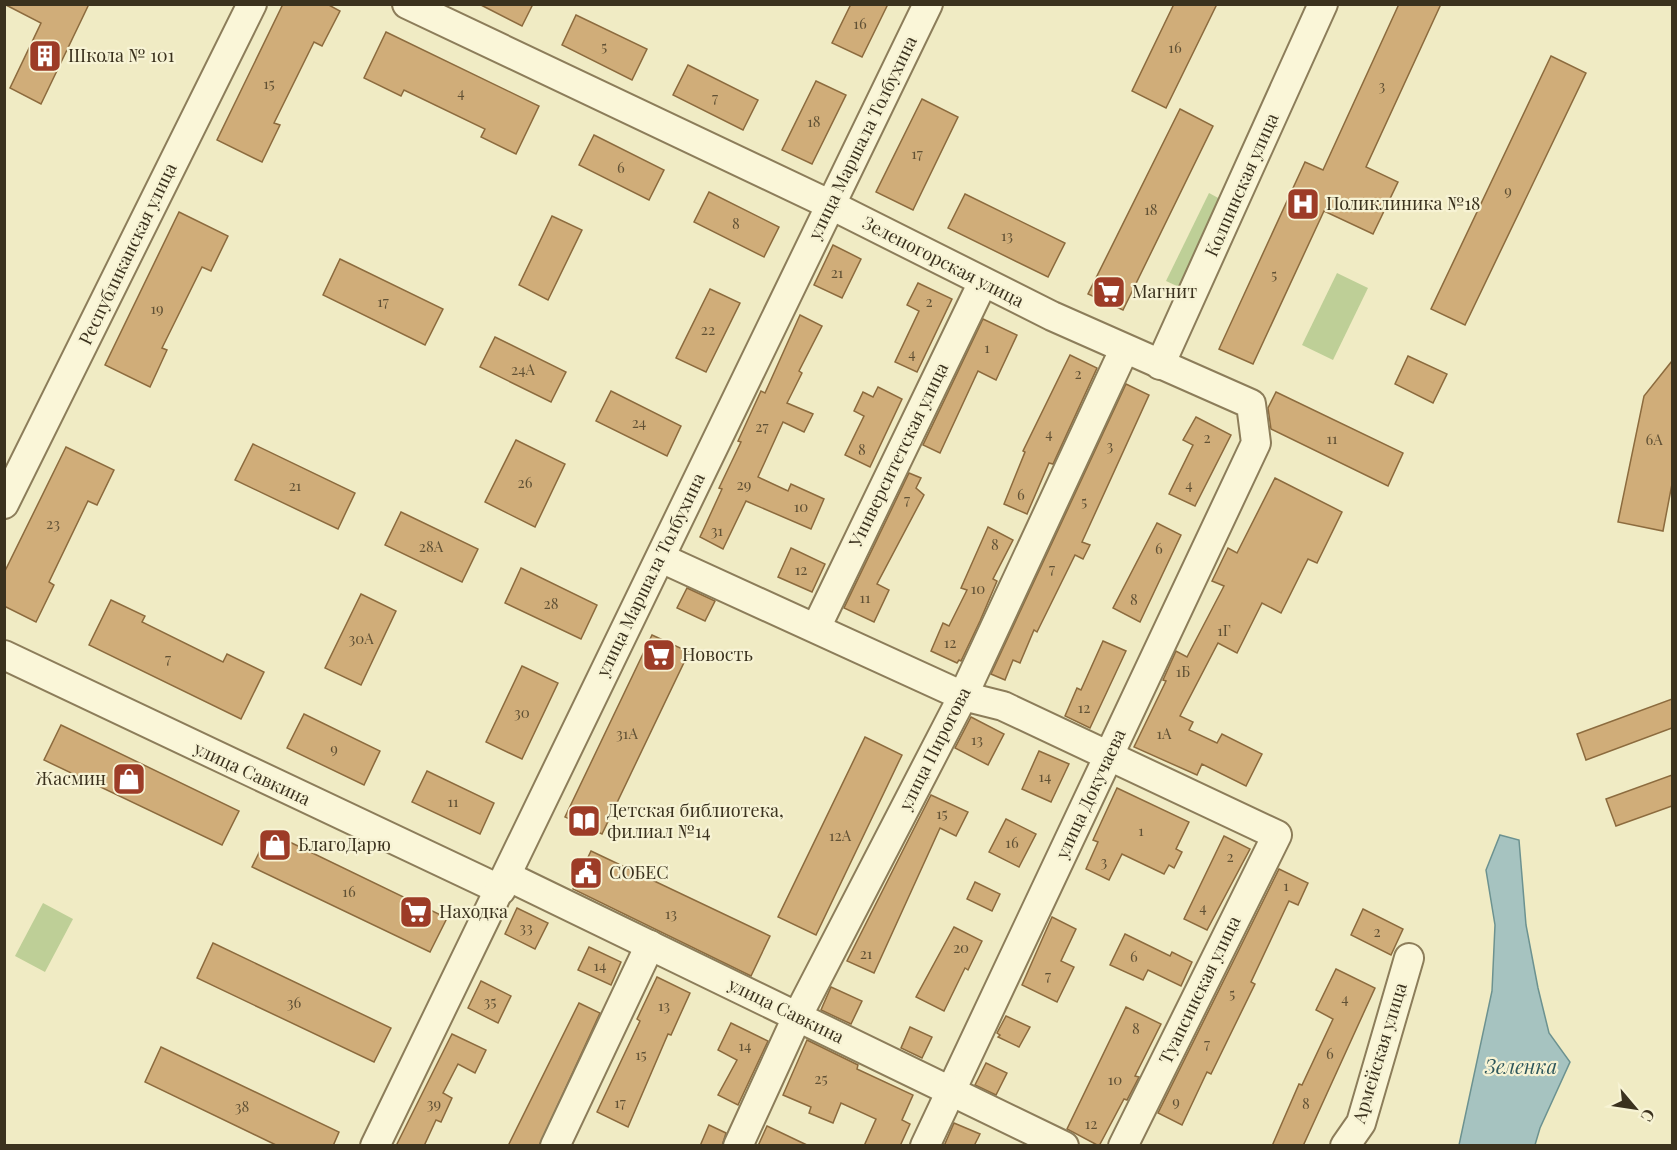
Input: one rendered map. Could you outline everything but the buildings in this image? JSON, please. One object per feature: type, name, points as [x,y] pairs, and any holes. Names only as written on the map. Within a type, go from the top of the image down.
[{"type":"street","name":"Республиканская улица","points":[[4,504],[252,4]]},
{"type":"street","name":"Зеленогорская улица","points":[[407,4],[831,206],[1124,350],[1251,404],[1256,443]]},
{"type":"street","name":"улица Маршала Толбухина","points":[[375,1146],[928,4]]},
{"type":"street","name":"Колпинская улица","points":[[1160,365],[1323,4]]},
{"type":"street","name":"Университетская улица","points":[[816,628],[983,282]]},
{"type":"street","name":"улица Пирогова","points":[[738,1146],[797,1017],[963,696],[1124,350]]},
{"type":"street","name":"улица Докучаева","points":[[926,1146],[1256,443]]},
{"type":"street","points":[[661,558],[963,696],[1003,706],[1109,756]]},
{"type":"street","name":"улица Савкина","points":[[4,655],[504,883],[650,945],[952,1089],[1064,1146]]},
{"type":"street","name":"Туапсинская улица","points":[[1109,756],[1277,835],[1123,1146]]},
{"type":"street","points":[[555,1146],[650,945]]},
{"type":"street","name":"Армейская улица","points":[[1346,1146],[1361,1123],[1409,958]]},
{"type":"green space","points":[[1209,193],[1222,200],[1179,287],[1166,281]]},
{"type":"green space","points":[[1337,273],[1368,288],[1333,360],[1302,345]]},
{"type":"green space","points":[[43,903],[73,919],[45,972],[15,956]]},
{"type":"water","name":"Зеленка","points":[[1500,835],[1519,840],[1526,925],[1538,988],[1549,1033],[1570,1062],[1540,1128],[1535,1145],[1459,1145],[1492,991],[1495,925],[1486,870]]},
{"type":"place","name":"Школа № 101","points":[[45,56]]},
{"type":"place","name":"Поликлиника №18","points":[[1303,204]]},
{"type":"place","name":"Магнит","points":[[1109,292]]},
{"type":"place","name":"Новость","points":[[659,655]]},
{"type":"place","name":"Жасмин","points":[[129,779]]},
{"type":"place","name":"Детская библиотека, филиал №14","points":[[584,821]]},
{"type":"place","name":"БлагоДарю","points":[[275,845]]},
{"type":"place","name":"СОБЕС","points":[[586,873]]},
{"type":"place","name":"Находка","points":[[416,912]]}]
